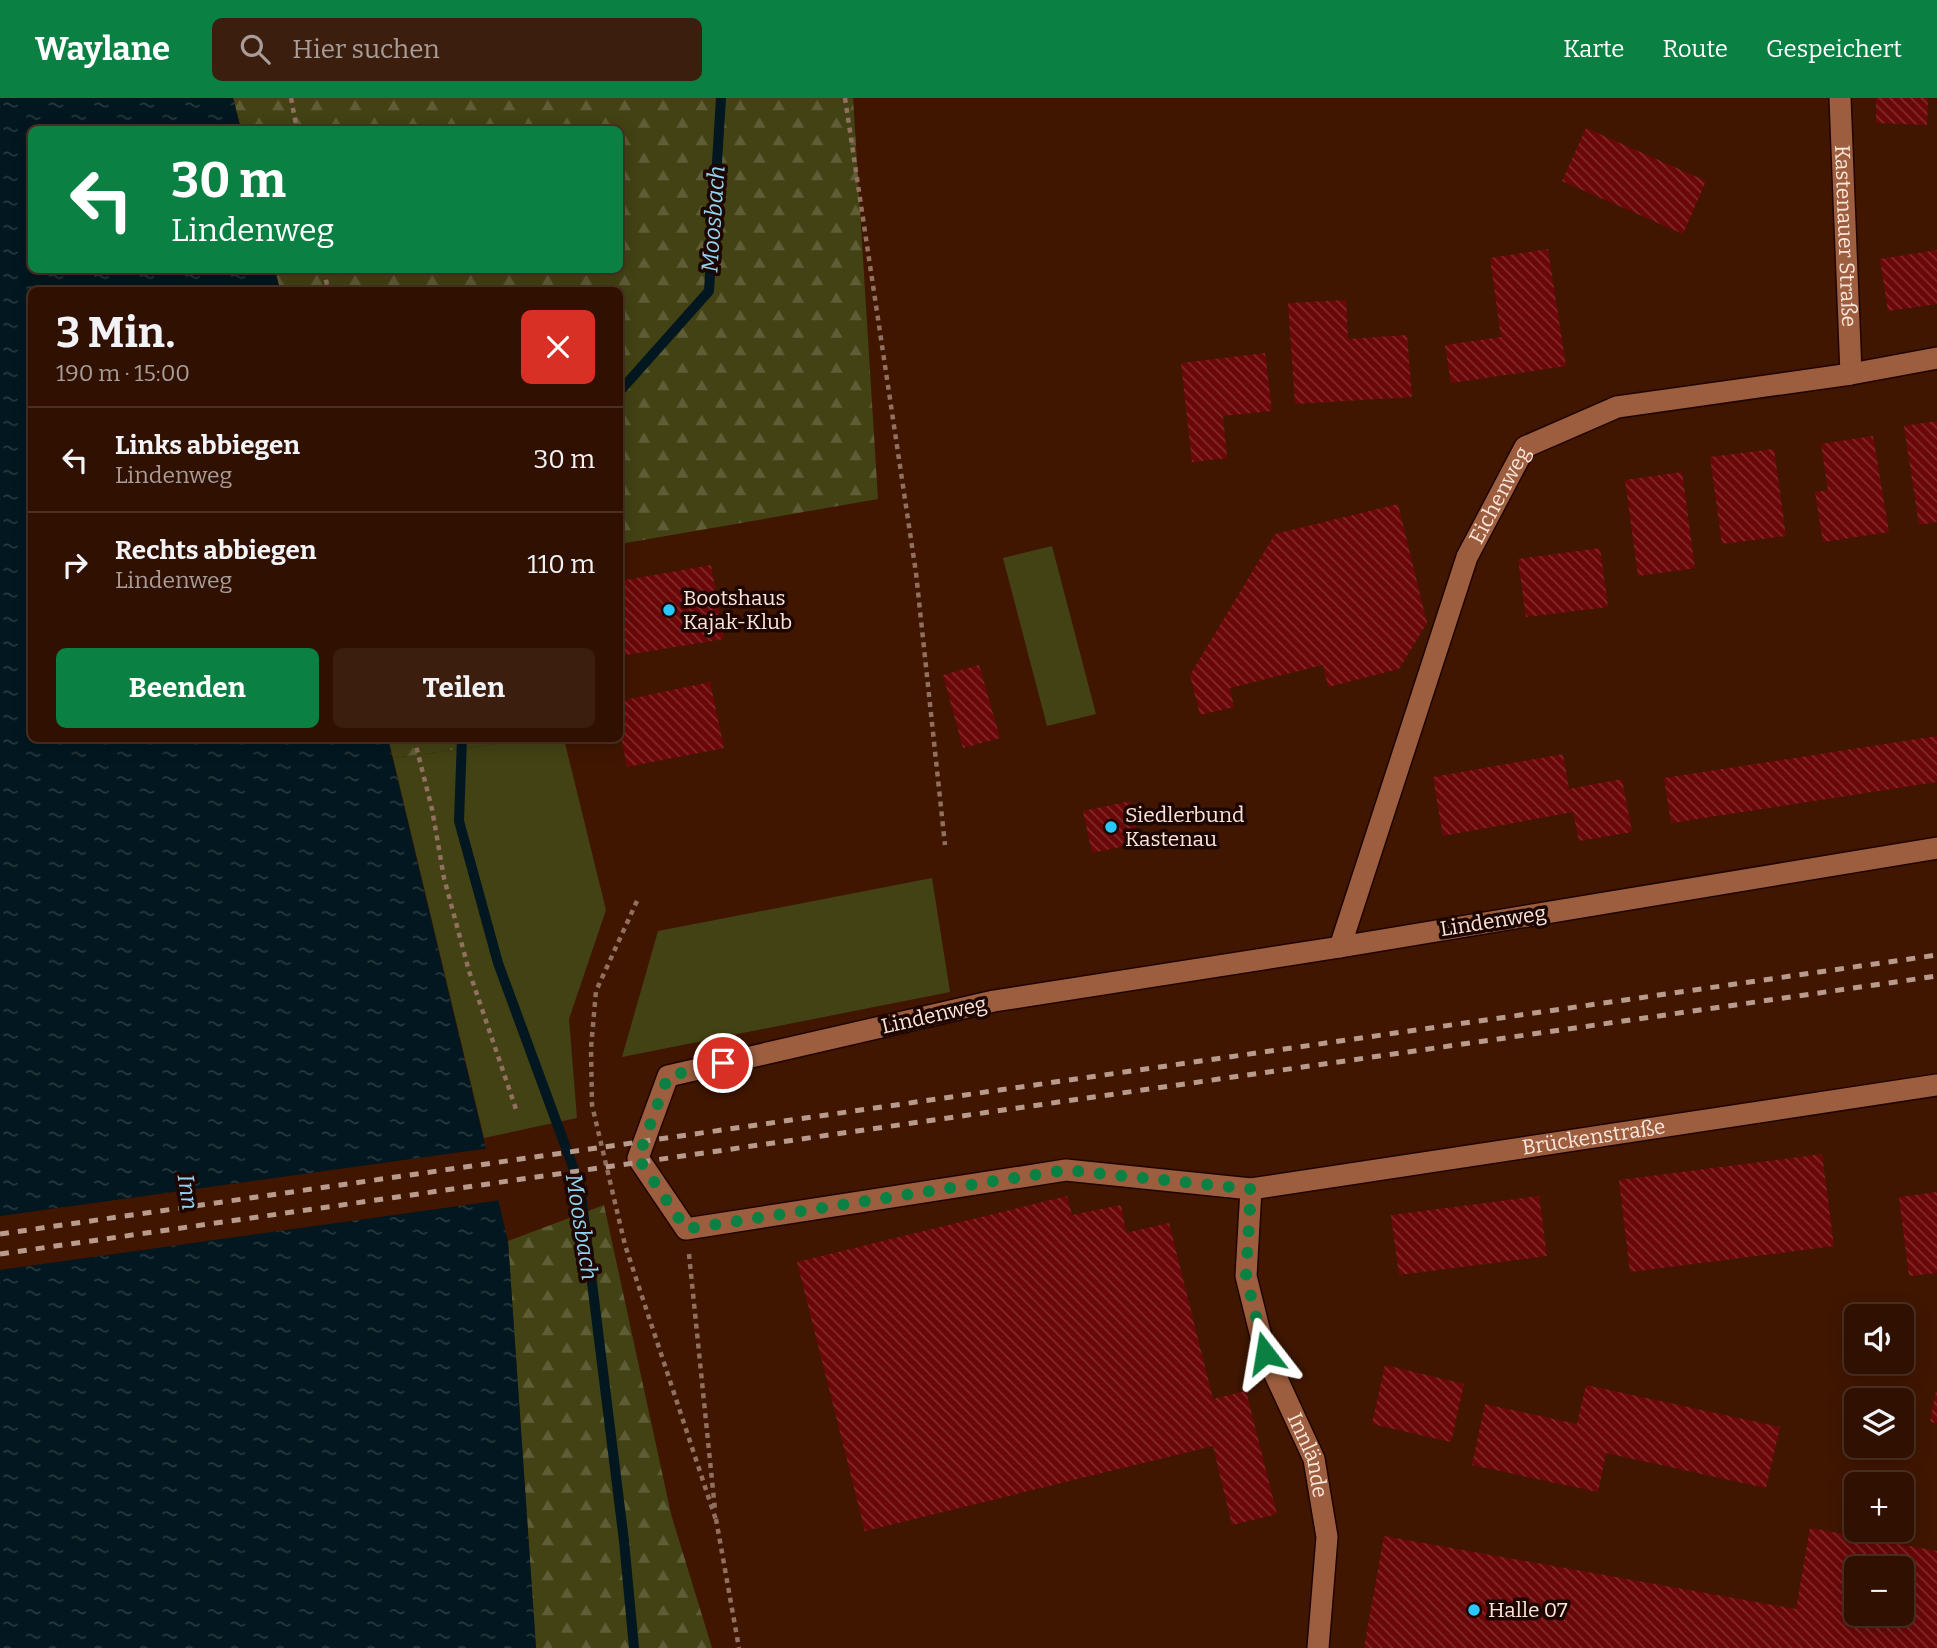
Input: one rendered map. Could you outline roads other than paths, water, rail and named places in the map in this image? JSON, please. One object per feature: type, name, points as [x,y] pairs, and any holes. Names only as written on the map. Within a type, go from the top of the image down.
[{"type":"street","name":"Kastenauer Straße","points":[[1840,98],[1852,374]]},
{"type":"street","name":"Eichenweg","points":[[1340,947],[1467,557],[1525,447],[1617,407],[1852,374],[1937,358]]},
{"type":"street","name":"Lindenweg","points":[[1251,1189],[1066,1170],[686,1229],[638,1158],[668,1076],[995,1001],[1937,848]]},
{"type":"street","name":"Brückenstraße","points":[[1251,1189],[1937,1085]]},
{"type":"street","name":"Innlände","points":[[1251,1189],[1246,1276],[1265,1353],[1314,1459],[1327,1537],[1318,1648]]},
{"type":"water","name":"Inn","points":[[0,98],[233,98],[240,126],[28,126],[28,273],[276,273],[279,287],[28,287],[28,742],[389,742],[508,1241],[536,1648],[0,1648]]},
{"type":"waterway","name":"Moosbach","points":[[623,388],[709,291],[721,98]]},
{"type":"waterway","name":"Moosbach","points":[[462,742],[459,821],[498,963],[580,1186],[624,1541],[634,1648]]},
{"type":"railway","points":[[0,1234],[1937,955]]},
{"type":"railway","points":[[0,1254],[1937,976]]},
{"type":"place","name":"Bootshaus Kajak-Klub","points":[[669,610]]},
{"type":"place","name":"Siedlerbund Kastenau","points":[[1111,827]]},
{"type":"place","name":"Halle 07","points":[[1474,1610]]}]
